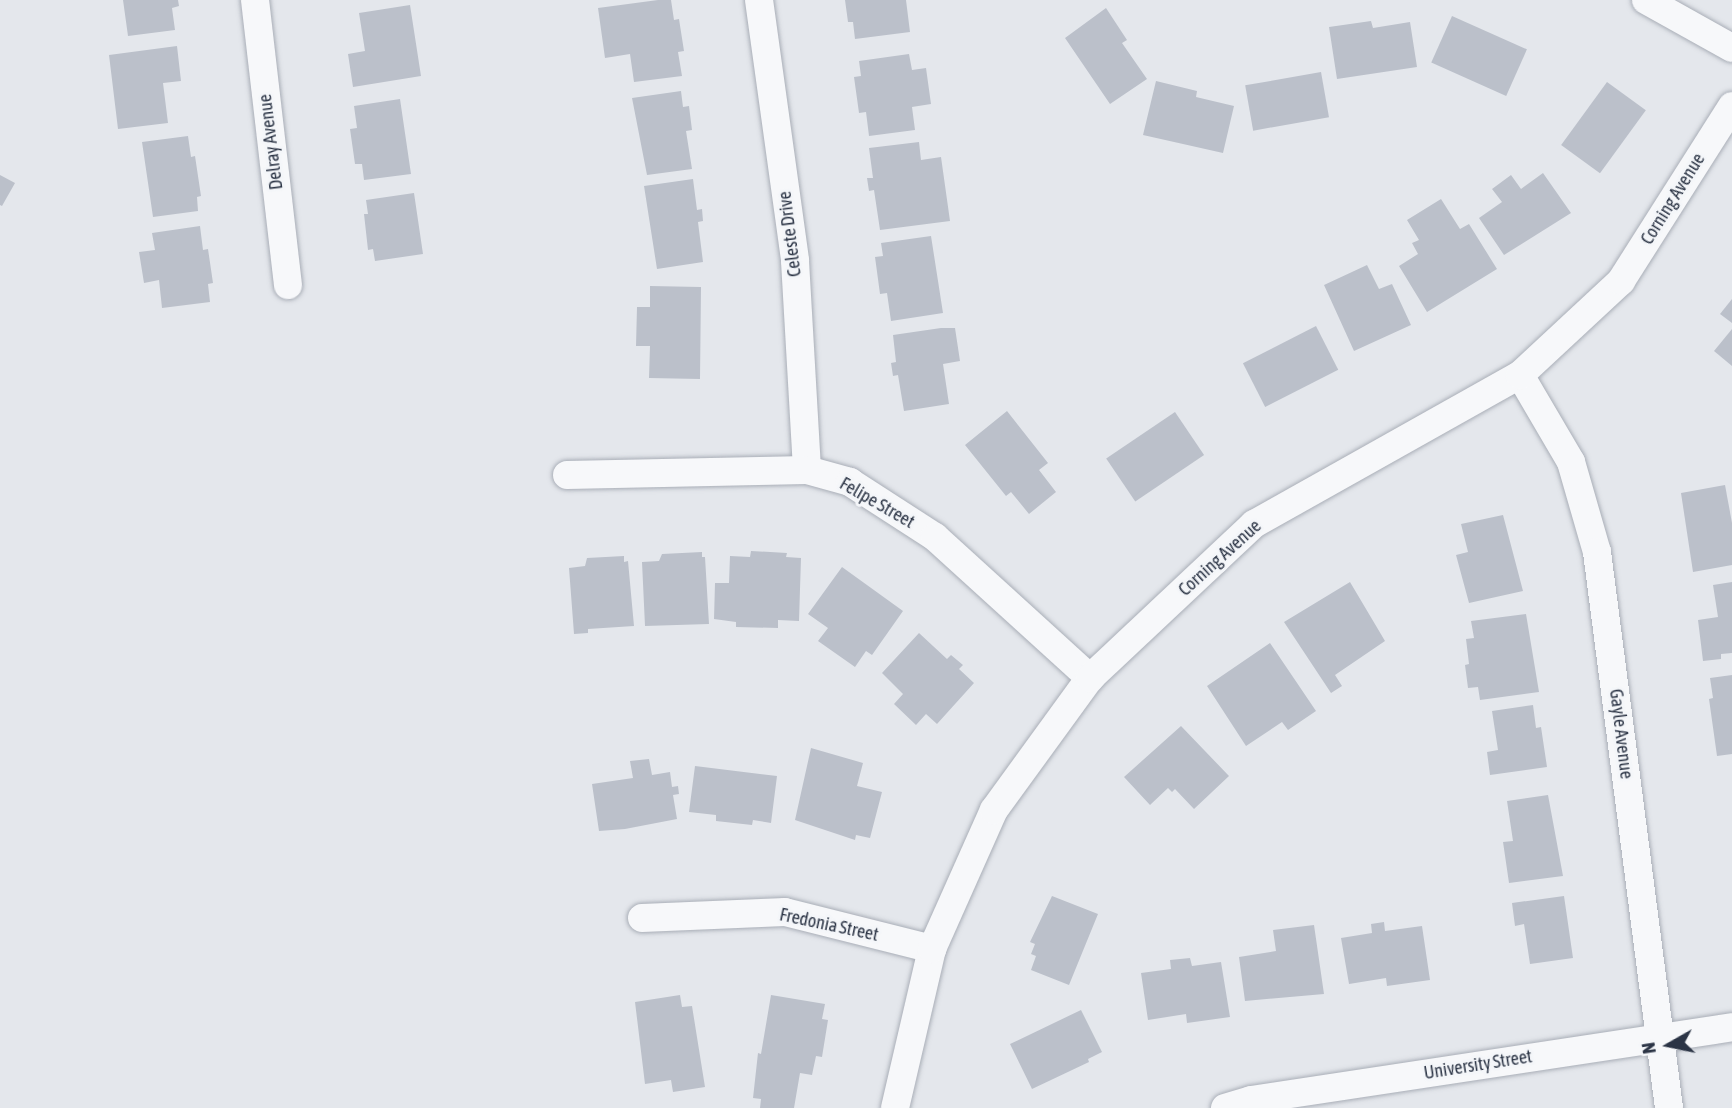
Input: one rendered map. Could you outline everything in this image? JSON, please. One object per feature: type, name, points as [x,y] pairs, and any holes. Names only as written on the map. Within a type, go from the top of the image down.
[{"type":"street","name":"Delray Avenue","points":[[254,0],[288,285]]},
{"type":"street","name":"Celeste Drive","points":[[760,0],[795,261],[807,470]]},
{"type":"street","points":[[1646,0],[1732,48]]},
{"type":"street","name":"Corning Avenue","points":[[895,1108],[932,949],[994,810],[1090,678],[1254,524],[1520,375],[1621,281],[1732,106]]},
{"type":"street","name":"Gayle Avenue","points":[[1520,375],[1571,462],[1597,552],[1669,1108]]},
{"type":"street","name":"Felipe Street","points":[[567,475],[807,470],[850,482],[935,537],[1090,678]]},
{"type":"street","name":"Fredonia Street","points":[[642,919],[785,912],[932,949]]},
{"type":"street","name":"University Street","points":[[1225,1108],[1251,1100],[1732,1027]]},
{"type":"building","points":[[123,0],[178,0],[179,6],[172,8],[175,30],[128,36]]},
{"type":"building","points":[[671,0],[674,20],[679,19],[684,51],[678,52],[682,76],[634,82],[630,54],[605,58],[598,8]]},
{"type":"building","points":[[845,0],[906,0],[910,32],[855,39],[853,22],[848,22]]},
{"type":"building","points":[[410,5],[421,76],[353,87],[348,54],[365,51],[359,13]]},
{"type":"building","points":[[1106,8],[1127,40],[1122,43],[1147,79],[1110,104],[1065,38]]},
{"type":"building","points":[[1452,16],[1527,49],[1506,96],[1431,63]]},
{"type":"building","points":[[1371,21],[1373,28],[1410,22],[1417,67],[1337,79],[1329,27]]},
{"type":"building","points":[[177,46],[181,81],[163,83],[168,123],[118,129],[109,55]]},
{"type":"building","points":[[909,54],[912,70],[926,68],[931,104],[912,107],[915,130],[869,136],[866,112],[859,113],[854,77],[861,76],[859,61]]},
{"type":"building","points":[[1321,72],[1329,117],[1253,131],[1245,85]]},
{"type":"building","points":[[1156,81],[1197,91],[1196,97],[1234,106],[1223,153],[1143,135]]},
{"type":"building","points":[[1607,82],[1646,110],[1600,173],[1561,145]]},
{"type":"building","points":[[681,91],[683,107],[689,106],[692,130],[686,131],[692,169],[647,175],[632,98]]},
{"type":"building","points":[[400,99],[411,174],[364,180],[362,164],[355,164],[350,129],[357,128],[354,106]]},
{"type":"building","points":[[188,136],[191,157],[195,156],[201,196],[197,197],[198,211],[153,217],[142,142]]},
{"type":"building","points":[[919,142],[921,160],[941,157],[950,221],[880,230],[874,190],[869,191],[867,178],[873,178],[869,148]]},
{"type":"building","points":[[1543,173],[1571,213],[1504,255],[1479,218],[1502,202],[1492,189],[1511,175],[1521,189]]},
{"type":"building","points":[[0,175],[15,183],[2,206],[0,205]]},
{"type":"building","points":[[693,179],[697,210],[702,209],[703,221],[698,222],[703,262],[657,269],[644,186]]},
{"type":"building","points":[[414,193],[423,254],[375,261],[373,249],[368,250],[364,214],[368,214],[366,200]]},
{"type":"building","points":[[1441,199],[1460,229],[1469,224],[1497,269],[1427,312],[1399,266],[1418,254],[1412,243],[1419,240],[1407,220]]},
{"type":"building","points":[[200,226],[203,250],[208,249],[213,283],[208,284],[210,302],[162,308],[159,280],[144,283],[139,252],[155,250],[152,233]]},
{"type":"building","points":[[931,236],[943,313],[891,321],[887,293],[880,294],[875,257],[883,256],[881,243]]},
{"type":"building","points":[[1367,265],[1379,289],[1392,284],[1411,325],[1354,351],[1324,285]]},
{"type":"building","points":[[650,286],[701,287],[700,379],[649,378],[650,346],[636,346],[637,307],[650,307]]},
{"type":"building","points":[[1732,299],[1732,323],[1720,314]]},
{"type":"building","points":[[1316,326],[1338,370],[1265,407],[1243,363]]},
{"type":"building","points":[[955,328],[960,361],[943,364],[949,404],[904,411],[898,375],[893,376],[891,363],[896,362],[893,335]]},
{"type":"building","points":[[1732,329],[1732,366],[1714,351]]},
{"type":"building","points":[[1007,411],[1048,463],[1039,470],[1056,492],[1029,514],[1011,492],[1006,496],[965,445]]},
{"type":"building","points":[[1175,412],[1204,455],[1135,502],[1106,458]]},
{"type":"building","points":[[1725,485],[1732,523],[1732,565],[1693,572],[1681,493]]},
{"type":"building","points":[[1503,515],[1523,591],[1469,603],[1456,555],[1468,552],[1461,524]]},
{"type":"building","points":[[751,551],[787,553],[786,557],[801,558],[799,621],[778,620],[778,628],[736,627],[736,622],[714,619],[715,583],[729,583],[730,556],[750,557]]},
{"type":"building","points":[[702,552],[702,557],[705,557],[709,624],[645,626],[642,562],[659,561],[662,554]]},
{"type":"building","points":[[624,556],[624,562],[628,561],[634,626],[588,629],[588,633],[574,634],[569,568],[585,566],[587,558]]},
{"type":"building","points":[[842,567],[903,611],[872,655],[866,651],[855,667],[818,641],[828,628],[808,614]]},
{"type":"building","points":[[1350,582],[1385,641],[1335,675],[1342,686],[1331,693],[1284,622]]},
{"type":"building","points":[[1732,582],[1732,653],[1721,654],[1721,659],[1703,661],[1698,620],[1718,617],[1713,585]]},
{"type":"building","points":[[1526,614],[1539,692],[1480,700],[1478,687],[1468,688],[1465,665],[1469,664],[1466,639],[1474,638],[1471,621]]},
{"type":"building","points":[[919,633],[947,659],[951,655],[963,665],[959,669],[974,683],[937,724],[926,714],[916,725],[894,704],[903,694],[882,673]]},
{"type":"building","points":[[1270,643],[1316,711],[1288,730],[1282,722],[1246,746],[1207,686]]},
{"type":"building","points":[[1732,675],[1732,754],[1717,756],[1709,699],[1713,698],[1710,678]]},
{"type":"building","points":[[1533,705],[1536,728],[1541,727],[1547,767],[1490,775],[1487,752],[1498,750],[1492,711]]},
{"type":"building","points":[[1181,726],[1229,776],[1194,809],[1175,789],[1172,792],[1168,788],[1150,805],[1124,777]]},
{"type":"building","points":[[811,748],[863,763],[857,786],[882,792],[870,838],[856,835],[855,840],[795,820]]},
{"type":"building","points":[[649,759],[652,775],[670,772],[672,787],[678,786],[679,794],[673,795],[677,819],[599,831],[592,784],[633,778],[630,761]]},
{"type":"building","points":[[695,766],[777,776],[771,823],[753,820],[752,825],[716,821],[716,815],[689,812]]},
{"type":"building","points":[[1548,795],[1563,876],[1509,883],[1503,842],[1513,841],[1507,801]]},
{"type":"building","points":[[1052,896],[1098,914],[1069,985],[1031,970],[1036,956],[1031,954],[1035,944],[1030,942]]},
{"type":"building","points":[[1564,896],[1573,958],[1530,964],[1524,924],[1515,926],[1512,903]]},
{"type":"building","points":[[1384,922],[1385,931],[1422,926],[1430,980],[1387,986],[1386,978],[1349,984],[1341,938],[1372,933],[1371,924]]},
{"type":"building","points":[[1314,925],[1324,994],[1245,1001],[1239,957],[1276,951],[1273,930]]},
{"type":"building","points":[[1190,958],[1192,966],[1221,962],[1230,1017],[1187,1023],[1186,1014],[1148,1020],[1141,973],[1171,969],[1170,960]]},
{"type":"building","points":[[680,995],[682,1007],[692,1006],[705,1087],[673,1092],[671,1080],[645,1084],[635,1002]]},
{"type":"building","points":[[771,995],[825,1004],[822,1019],[828,1020],[822,1057],[816,1056],[812,1075],[800,1073],[794,1108],[760,1108],[761,1099],[753,1098],[758,1053],[761,1054]]},
{"type":"building","points":[[1081,1010],[1102,1052],[1088,1059],[1089,1062],[1032,1089],[1010,1044]]}]
